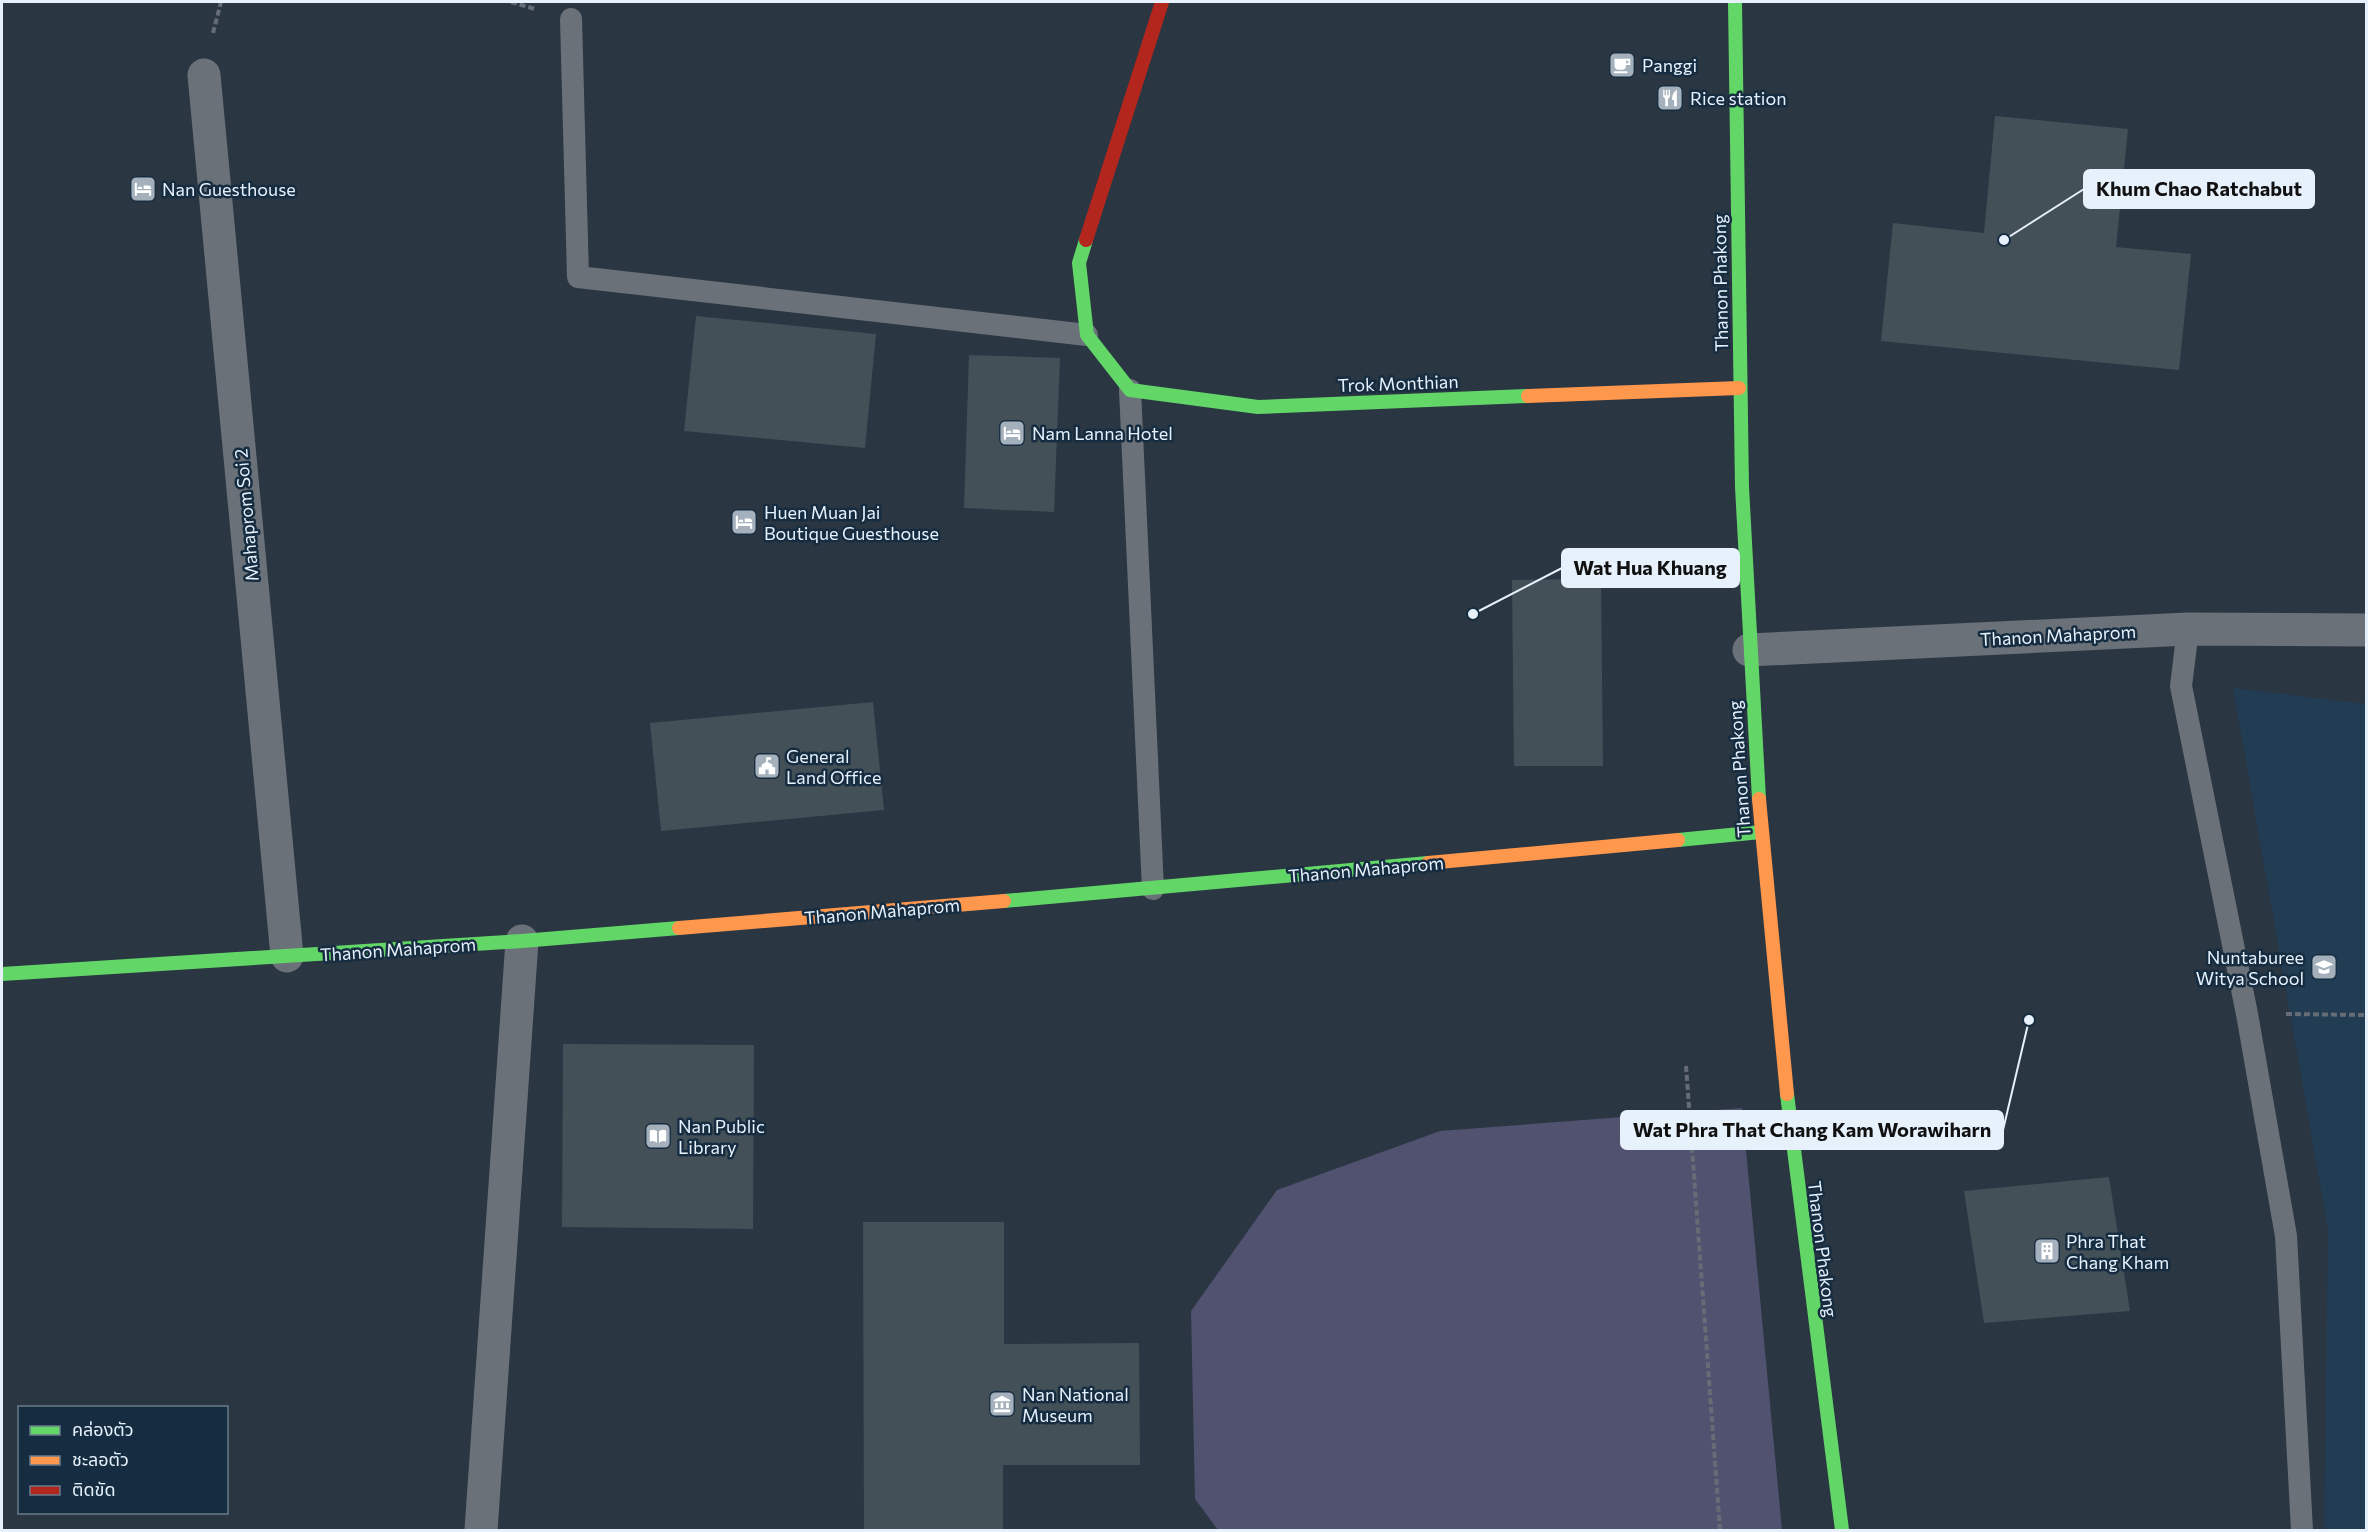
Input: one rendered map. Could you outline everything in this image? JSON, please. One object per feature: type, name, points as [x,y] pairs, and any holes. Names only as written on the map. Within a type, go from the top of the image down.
[{"type":"street","points":[[1130,390],[1087,335],[1079,263],[1162,2]]},
{"type":"street","name":"Thanon Phakong","points":[[1735,2],[1739,388],[1749,650],[1761,832],[1797,1191],[1842,1530]]},
{"type":"street","name":"Mahaprom Soi 2","points":[[204,75],[287,956]]},
{"type":"street","name":"Trok Monthian","points":[[1130,390],[1258,407],[1739,388]]},
{"type":"street","name":"Thanon Mahaprom","points":[[1749,650],[2188,629],[2367,630]]},
{"type":"street","name":"Thanon Mahaprom","points":[[2,974],[522,941],[1153,889],[1761,832]]},
{"type":"street","points":[[481,1530],[522,941]]},
{"type":"lane","points":[[571,19],[578,277],[1087,335]]},
{"type":"lane","points":[[1130,390],[1153,889]]},
{"type":"lane","points":[[2188,629],[2181,686],[2247,1014],[2286,1236],[2302,1530]]},
{"type":"path","points":[[2247,1014],[2367,1015]]},
{"type":"path","points":[[1686,1066],[1720,1530]]},
{"type":"shaded area","name":"Nuntaburee Witya School","points":[[2233,688],[2366,704],[2366,1530],[2324,1530],[2328,1230]]},
{"type":"shaded area","points":[[1742,1108],[1782,1530],[1218,1530],[1195,1499],[1191,1311],[1277,1190],[1440,1131]]},
{"type":"building","points":[[1995,116],[2128,129],[2116,247],[2191,254],[2179,370],[1881,341],[1893,223],[1984,233]]},
{"type":"building","points":[[696,316],[876,334],[865,448],[684,431]]},
{"type":"building","name":"Nam Lanna Hotel","points":[[969,355],[1060,358],[1054,512],[964,508]]},
{"type":"building","points":[[1601,579],[1603,766],[1514,766],[1512,580]]},
{"type":"building","name":"General Land Office","points":[[873,702],[884,810],[661,831],[650,723]]},
{"type":"building","name":"Nan Public Library","points":[[563,1044],[754,1045],[753,1229],[562,1227]]},
{"type":"building","name":"Phra That Chang Kham","points":[[2109,1177],[2130,1311],[1984,1323],[1964,1191]]},
{"type":"building","name":"Nan National Museum","points":[[863,1222],[1004,1222],[1004,1344],[1139,1343],[1140,1465],[1003,1465],[1003,1530],[864,1530]]},
{"type":"traffic: fast","points":[[1735,2],[1742,487],[1759,799]]},
{"type":"traffic: fast","points":[[1086,240],[1079,263],[1087,335],[1130,390],[1258,407],[1528,396]]},
{"type":"traffic: fast","points":[[1678,840],[1761,832]]},
{"type":"traffic: fast","points":[[1004,901],[1428,863]]},
{"type":"traffic: fast","points":[[2,974],[522,941],[679,928]]},
{"type":"traffic: fast","points":[[1787,1094],[1842,1530]]},
{"type":"traffic: slow","points":[[1528,396],[1739,388]]},
{"type":"traffic: slow","points":[[1759,799],[1787,1094]]},
{"type":"traffic: slow","points":[[1428,863],[1678,840]]},
{"type":"traffic: slow","points":[[679,928],[1004,901]]},
{"type":"traffic: jam","points":[[1086,240],[1162,2]]},
{"type":"place","name":"Panggi","points":[[1622,65]]},
{"type":"place","name":"Rice station","points":[[1670,98]]},
{"type":"place","name":"Nan Guesthouse","points":[[143,189]]},
{"type":"place","name":"Khum Chao Ratchabut","points":[[2004,240]]},
{"type":"place","name":"Nam Lanna Hotel","points":[[1012,433]]},
{"type":"place","name":"Huen Muan Jai Boutique Guesthouse","points":[[744,522]]},
{"type":"place","name":"Wat Hua Khuang","points":[[1473,614]]},
{"type":"place","name":"General Land Office","points":[[767,766]]},
{"type":"place","name":"Nuntaburee Witya School","points":[[2324,967]]},
{"type":"place","name":"Wat Phra That Chang Kam Worawiharn","points":[[2029,1020]]},
{"type":"place","name":"Nan Public Library","points":[[658,1136]]},
{"type":"place","name":"Phra That Chang Kham","points":[[2047,1251]]},
{"type":"place","name":"Nan National Museum","points":[[1002,1404]]}]
